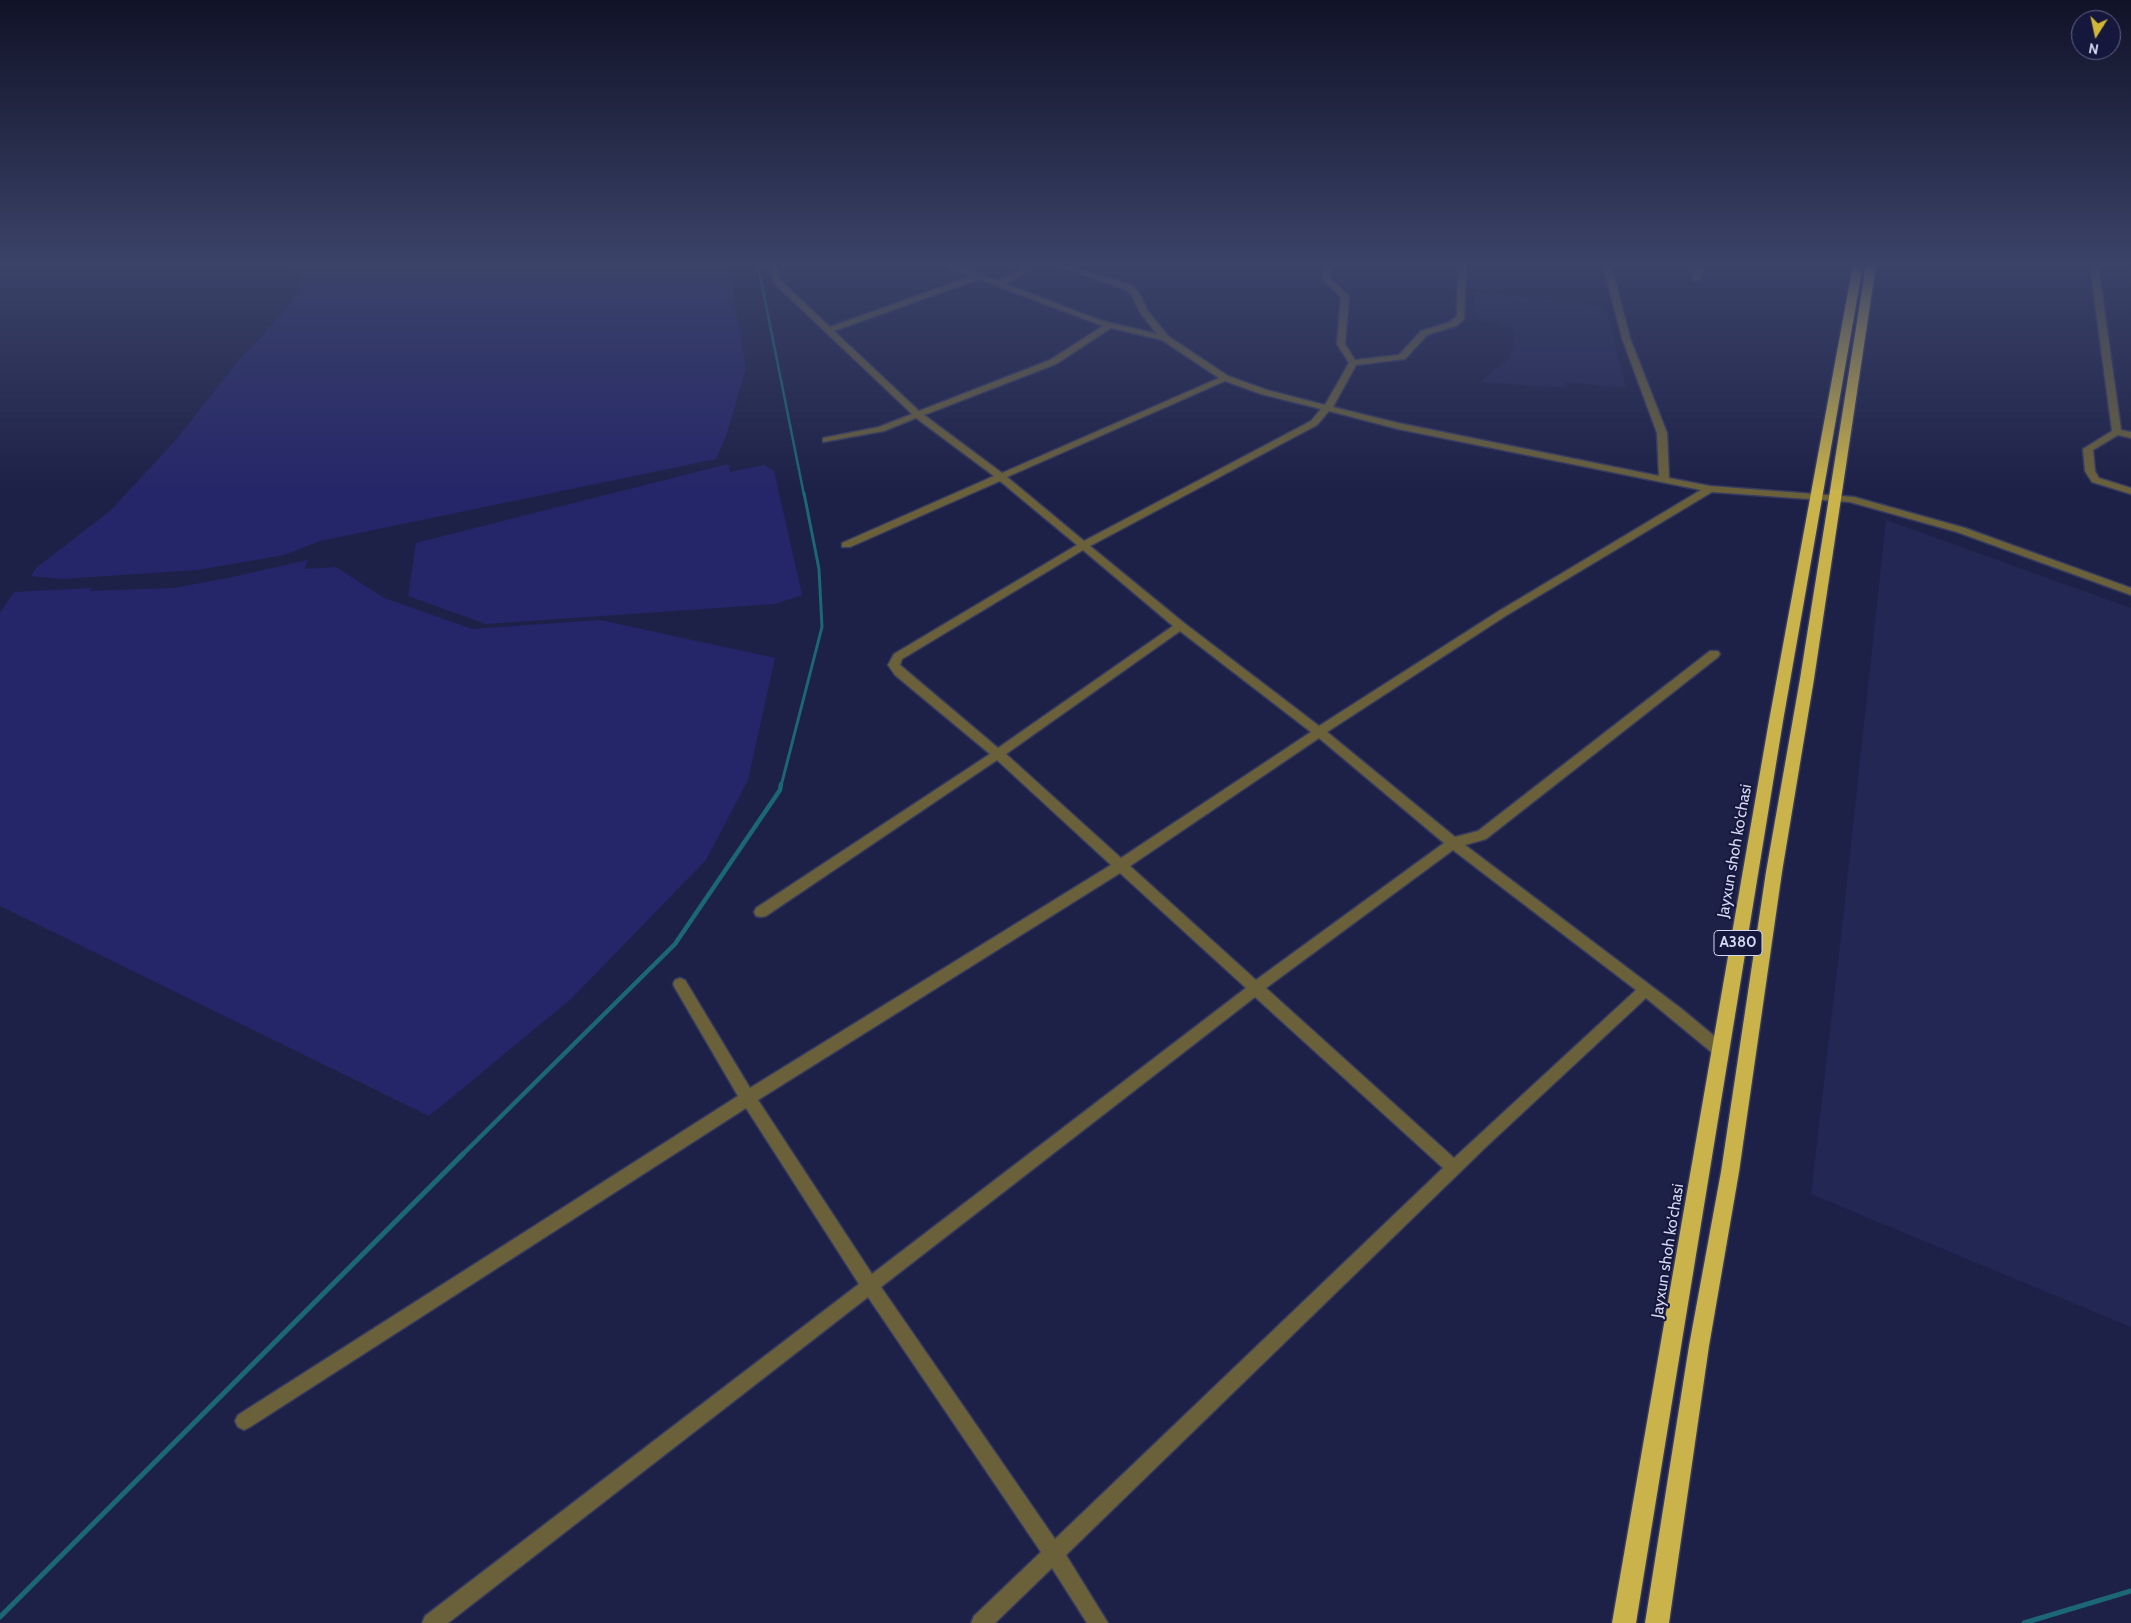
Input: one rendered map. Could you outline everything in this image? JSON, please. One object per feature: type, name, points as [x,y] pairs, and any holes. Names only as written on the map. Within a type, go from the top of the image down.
[{"type":"highway","name":"Jayxun shoh ko'chasi","points":[[1657,1623],[1699,1346],[1728,1184],[1765,930],[1807,679],[1826,496],[1847,341]]},
{"type":"highway","name":"Jayxun shoh ko'chasi","points":[[1624,1623],[1776,721],[1826,496],[1846,427],[1860,341]]},
{"type":"street","points":[[840,341],[919,416],[1000,476],[1180,626],[1318,732],[1453,842],[1678,1014],[1720,1050]]},
{"type":"street","points":[[826,440],[881,429],[919,416],[1053,362],[1087,341]]},
{"type":"street","points":[[1169,341],[1225,378],[1264,392],[1398,426],[1664,478],[1710,489],[1826,496],[1891,509],[1961,530],[2131,592]]},
{"type":"street","points":[[1341,341],[1341,344],[1353,363]]},
{"type":"street","points":[[1353,363],[1402,357],[1417,341]]},
{"type":"street","points":[[1627,341],[1662,433],[1664,478]]},
{"type":"street","points":[[2105,341],[2117,432]]},
{"type":"street","points":[[1353,363],[1328,407],[1314,423],[1083,546],[898,657],[894,665],[899,672],[998,754],[1454,1168]]},
{"type":"street","points":[[846,545],[1225,378]]},
{"type":"street","points":[[2131,435],[2117,432],[2088,449],[2090,471],[2095,480],[2131,491]]},
{"type":"street","points":[[244,1421],[748,1098],[1120,866],[1318,732],[1503,613],[1710,489]]},
{"type":"street","points":[[761,912],[998,754],[1180,626]]},
{"type":"street","points":[[432,1623],[1256,988],[1453,842],[1482,835],[1714,654]]},
{"type":"street","points":[[680,984],[748,1098],[870,1285],[1054,1554],[1098,1623]]},
{"type":"street","points":[[981,1623],[1454,1168],[1645,990]]},
{"type":"shaded area","points":[[258,341],[741,341],[746,368],[726,436],[716,459],[320,541],[284,555],[197,570],[62,579],[31,576],[36,568],[110,511],[175,441],[242,356]]},
{"type":"shaded area","points":[[1513,341],[1614,341],[1626,388],[1564,382],[1565,388],[1480,382],[1510,358]]},
{"type":"shaded area","points":[[728,464],[730,472],[764,465],[774,471],[802,595],[775,604],[486,624],[408,596],[416,543]]},
{"type":"shaded area","points":[[1886,520],[2131,608],[2131,1327],[1811,1194]]},
{"type":"shaded area","points":[[308,560],[304,569],[336,567],[384,598],[472,629],[600,620],[775,658],[748,780],[706,860],[571,999],[429,1116],[0,906],[0,613],[14,592],[91,588],[90,591],[174,588]]},
{"type":"waterway","points":[[773,341],[804,495]]},
{"type":"waterway","points":[[781,786],[822,627],[819,569],[804,493]]},
{"type":"waterway","points":[[462,1155],[675,944],[780,790],[781,784]]},
{"type":"waterway","points":[[0,1617],[462,1155]]},
{"type":"waterway","points":[[2024,1623],[2131,1591]]}]
